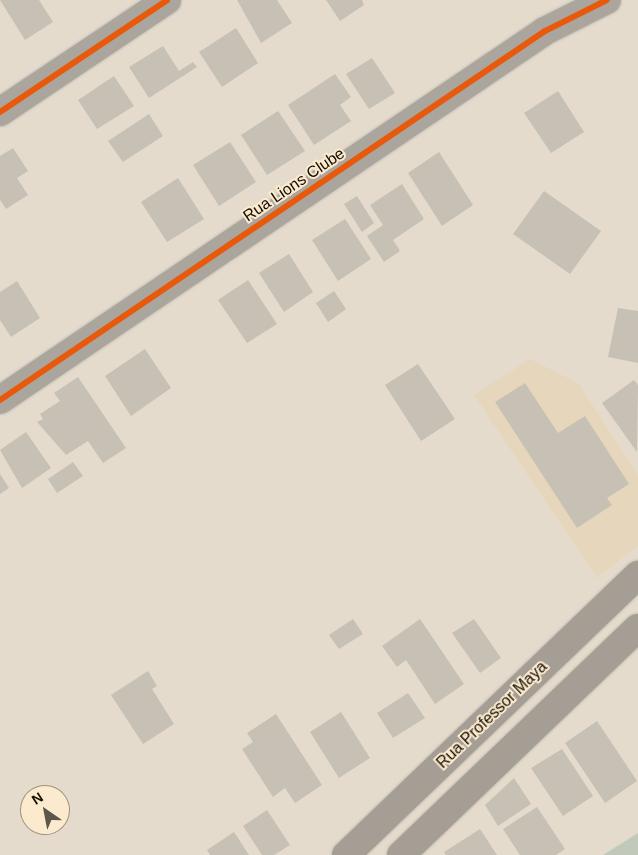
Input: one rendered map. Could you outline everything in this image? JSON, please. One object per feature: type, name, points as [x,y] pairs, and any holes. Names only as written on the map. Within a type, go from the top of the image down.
[{"type":"main road","name":"Rua Professor Maya","points":[[346,855],[638,575]]},
{"type":"main road","points":[[378,824],[403,853],[638,628]]},
{"type":"main road","points":[[569,642],[597,668]]},
{"type":"street","points":[[0,112],[167,0]]},
{"type":"street","name":"Rua Lions Clube","points":[[0,400],[545,31],[607,0]]},
{"type":"shaded area","points":[[530,359],[578,383],[638,475],[638,545],[597,578],[474,395]]},
{"type":"green space","points":[[638,833],[638,855],[603,855]]},
{"type":"building","points":[[0,0],[39,0],[53,22],[25,40]]},
{"type":"building","points":[[237,0],[277,0],[292,23],[261,43]]},
{"type":"building","points":[[326,0],[362,0],[364,5],[340,21]]},
{"type":"building","points":[[236,28],[258,63],[222,87],[199,52]]},
{"type":"building","points":[[163,46],[179,71],[193,62],[197,67],[149,98],[129,67]]},
{"type":"building","points":[[372,58],[395,93],[369,109],[346,74]]},
{"type":"building","points":[[335,74],[351,97],[340,105],[351,121],[314,145],[288,105]]},
{"type":"building","points":[[114,76],[134,106],[97,129],[78,100]]},
{"type":"building","points":[[558,91],[584,132],[551,153],[524,113]]},
{"type":"building","points":[[278,111],[305,151],[267,175],[241,135]]},
{"type":"building","points":[[149,114],[163,136],[123,162],[108,141]]},
{"type":"building","points":[[230,142],[256,182],[219,206],[193,165]]},
{"type":"building","points":[[13,148],[28,171],[17,178],[28,195],[6,209],[0,200],[0,156]]},
{"type":"building","points":[[439,152],[473,205],[442,226],[408,173]]},
{"type":"building","points":[[178,178],[204,219],[167,242],[141,202]]},
{"type":"building","points":[[402,184],[424,219],[393,240],[400,251],[384,262],[367,236],[383,225],[370,205]]},
{"type":"building","points":[[544,191],[601,231],[570,274],[513,234]]},
{"type":"building","points":[[357,196],[374,223],[362,232],[344,204]]},
{"type":"building","points":[[345,219],[371,259],[338,281],[312,240]]},
{"type":"building","points":[[289,254],[313,292],[284,312],[259,273]]},
{"type":"building","points":[[248,280],[277,324],[247,343],[218,300]]},
{"type":"building","points":[[17,281],[40,318],[11,337],[0,320],[0,292]]},
{"type":"building","points":[[334,291],[346,309],[328,322],[316,303]]},
{"type":"building","points":[[618,308],[638,311],[638,363],[608,357]]},
{"type":"building","points":[[145,349],[171,388],[131,416],[105,376]]},
{"type":"building","points":[[418,364],[455,419],[421,441],[385,385]]},
{"type":"building","points":[[78,377],[126,448],[103,463],[88,441],[66,455],[37,422],[43,419],[40,414],[60,401],[54,393]]},
{"type":"building","points":[[634,380],[638,385],[637,452],[602,403]]},
{"type":"building","points":[[525,383],[558,433],[585,416],[629,484],[607,498],[612,505],[577,528],[495,402]]},
{"type":"building","points":[[26,432],[51,468],[22,488],[0,450]]},
{"type":"building","points":[[73,462],[83,476],[57,493],[48,479]]},
{"type":"building","points":[[0,474],[9,488],[0,494]]},
{"type":"building","points":[[353,619],[363,634],[339,649],[329,635]]},
{"type":"building","points":[[420,619],[464,684],[435,704],[406,660],[397,667],[382,646]]},
{"type":"building","points":[[474,619],[501,658],[480,673],[452,633]]},
{"type":"building","points":[[148,671],[157,686],[152,689],[174,724],[143,744],[111,695]]},
{"type":"building","points":[[408,693],[425,718],[393,738],[377,713]]},
{"type":"building","points":[[341,712],[370,758],[339,778],[310,732]]},
{"type":"building","points":[[276,714],[322,785],[295,803],[285,788],[273,797],[242,749],[253,742],[247,733]]},
{"type":"building","points":[[597,721],[637,781],[605,803],[565,743]]},
{"type":"building","points":[[562,749],[593,796],[563,816],[531,768]]},
{"type":"building","points":[[514,778],[531,804],[498,826],[485,805]]},
{"type":"building","points":[[537,807],[565,849],[556,855],[520,855],[503,829]]},
{"type":"building","points":[[267,810],[290,845],[274,855],[262,855],[243,826]]},
{"type":"building","points":[[480,829],[497,855],[446,855],[444,852]]},
{"type":"building","points":[[234,832],[249,855],[210,855],[207,850]]},
{"type":"cycle path","points":[[0,112],[167,0]]},
{"type":"cycle path","points":[[0,400],[545,31],[607,0]]}]
